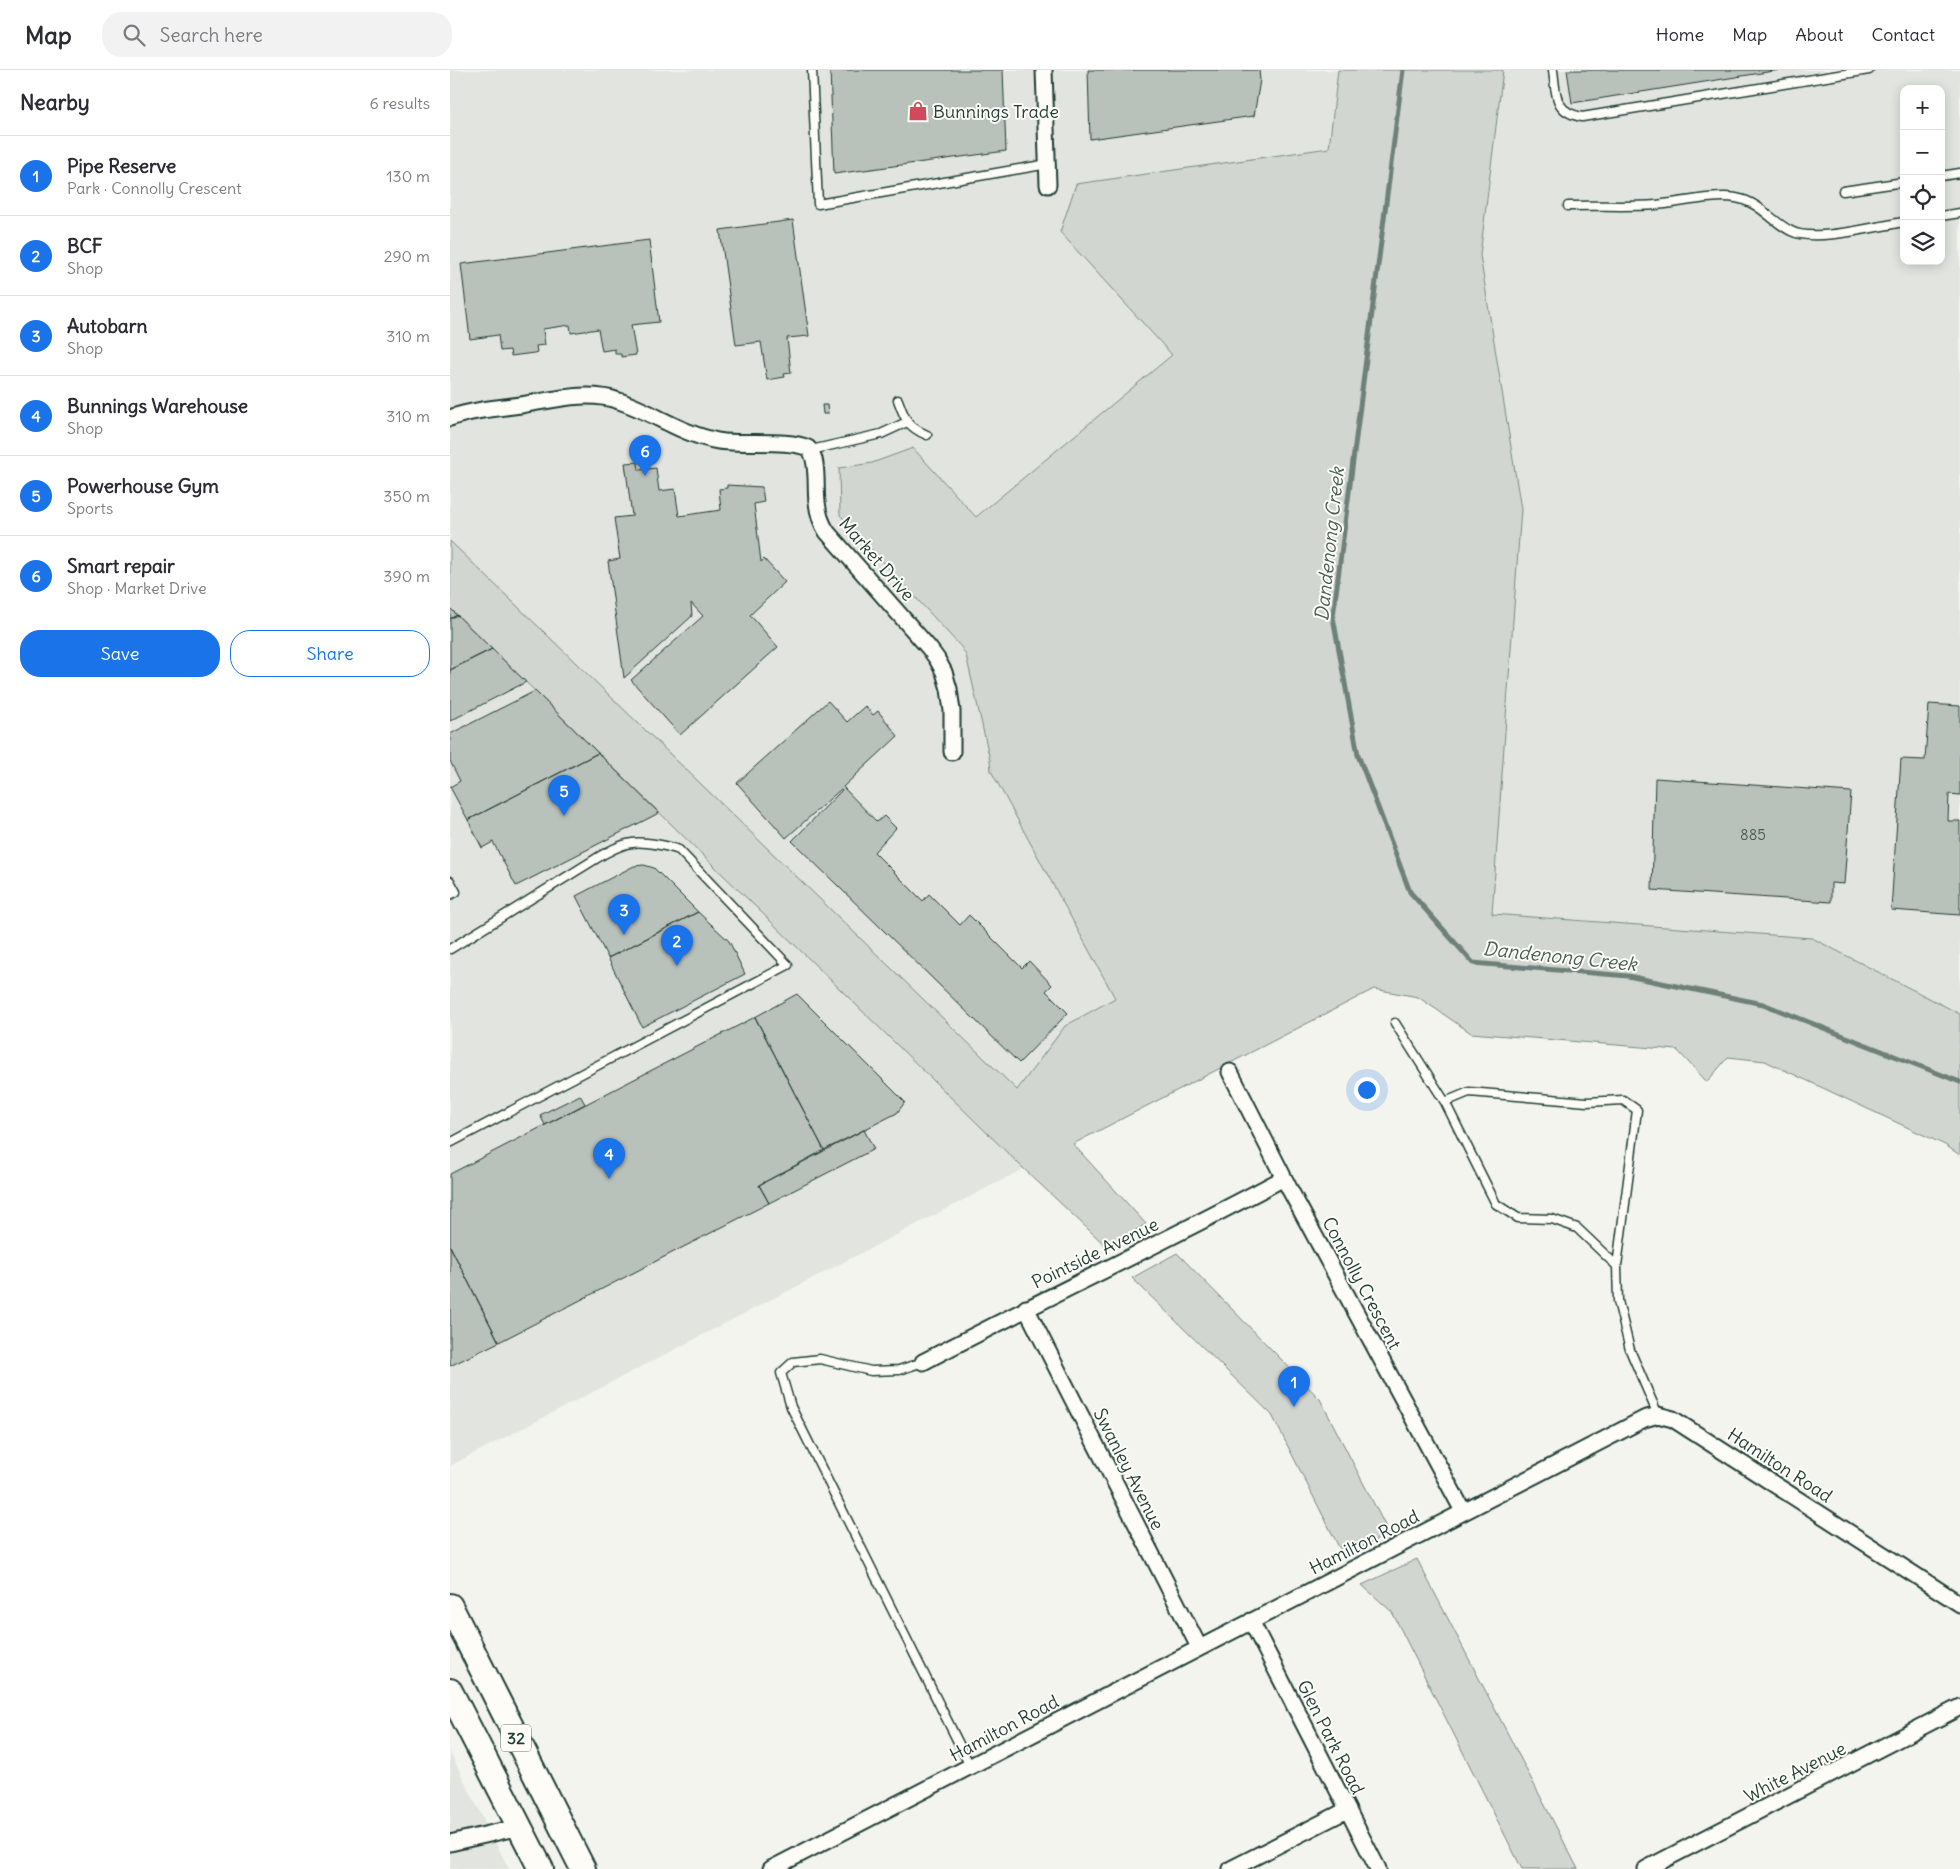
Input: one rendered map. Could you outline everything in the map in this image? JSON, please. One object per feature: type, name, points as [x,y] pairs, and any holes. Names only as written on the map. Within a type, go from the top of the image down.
[{"type":"main road","name":"32","points":[[450,1606],[583,1869]]},
{"type":"main road","name":"32","points":[[450,1691],[541,1869]]},
{"type":"street","points":[[1044,70],[1048,185]]},
{"type":"street","points":[[450,418],[478,411],[573,397],[594,396],[632,405],[679,430],[704,438],[742,443],[798,445],[811,450]]},
{"type":"street","name":"Market Drive","points":[[811,450],[814,459],[817,503],[824,528],[833,541],[929,648],[944,672],[952,711],[952,752]]},
{"type":"street","name":"Connolly Crescent","points":[[1230,1072],[1284,1178],[1463,1511]]},
{"type":"street","name":"Pointside Avenue","points":[[923,1362],[1026,1308],[1205,1220],[1284,1178]]},
{"type":"street","name":"Swanley Avenue","points":[[1026,1308],[1199,1647]]},
{"type":"street","name":"Hamilton Road","points":[[771,1869],[1463,1511],[1644,1419],[1658,1415],[1673,1419],[1960,1604]]},
{"type":"street","name":"Glen Park Road","points":[[1251,1621],[1378,1869]]},
{"type":"street","name":"White Avenue","points":[[1646,1869],[1960,1707]]},
{"type":"street","points":[[1231,1869],[1347,1810]]},
{"type":"street","points":[[450,1843],[519,1827]]},
{"type":"lane","points":[[812,70],[818,204],[1048,164]]},
{"type":"lane","points":[[1553,70],[1557,98],[1563,110],[1572,116],[1582,117],[1869,70]]},
{"type":"lane","points":[[1945,175],[1960,173]]},
{"type":"lane","points":[[1843,191],[1900,183]]},
{"type":"lane","points":[[1568,206],[1655,205],[1735,197],[1756,205],[1790,231],[1804,236],[1824,235],[1900,223]]},
{"type":"lane","points":[[1945,215],[1960,213]]},
{"type":"lane","points":[[898,400],[907,422],[913,428],[927,434]]},
{"type":"lane","points":[[811,450],[881,434],[907,422]]},
{"type":"lane","points":[[450,949],[602,855],[633,842],[672,847],[680,850],[788,965],[450,1143]]},
{"type":"lane","points":[[450,881],[456,892],[450,895]]},
{"type":"lane","points":[[1395,1023],[1444,1102],[1496,1204],[1518,1218],[1552,1219],[1577,1228],[1616,1266]]},
{"type":"lane","points":[[1444,1102],[1469,1092],[1587,1102],[1623,1100],[1637,1110],[1616,1266],[1618,1301],[1630,1350],[1658,1415]]},
{"type":"lane","points":[[923,1362],[899,1370],[872,1370],[820,1359],[794,1362],[781,1373],[791,1406],[970,1766]]},
{"type":"shaded area","points":[[450,70],[1338,70],[1329,148],[1076,184],[1060,232],[1172,355],[976,517],[913,448],[872,463],[839,468],[966,655],[991,771],[1115,998],[1065,1026],[1072,1144],[450,1466]]},
{"type":"shaded area","points":[[1338,70],[1503,70],[1480,255],[1521,509],[1492,914],[1812,938],[1960,1014],[1960,1155],[1945,1145],[1765,1061],[1728,1057],[1707,1082],[1677,1050],[1471,1033],[1418,997],[1374,989],[1073,1144],[1146,1224],[1107,1247],[1023,1168],[450,608],[450,541],[1017,1090],[1065,1026],[1115,998],[991,771],[966,655],[961,647],[840,515],[839,468],[872,463],[913,448],[976,517],[1172,355],[1060,232],[1076,184],[1329,148]]},
{"type":"shaded area","points":[[1503,70],[1960,70],[1960,1014],[1812,938],[1492,914],[1521,509],[1480,255]]},
{"type":"shaded area","points":[[1177,1253],[1320,1399],[1389,1533],[1344,1557],[1272,1415],[1132,1278]]},
{"type":"shaded area","points":[[1417,1559],[1578,1869],[1522,1869],[1392,1612],[1362,1585]]},
{"type":"shaded area","points":[[450,1752],[509,1869],[450,1869]]},
{"type":"building","name":"Bunnings Trade","points":[[830,70],[1003,70],[1006,151],[834,174]]},
{"type":"building","points":[[1088,70],[1259,70],[1260,80],[1254,116],[1090,139]]},
{"type":"building","points":[[1567,70],[1780,70],[1572,103]]},
{"type":"building","points":[[793,220],[809,336],[787,338],[791,373],[784,374],[785,377],[767,380],[761,342],[736,345],[720,230]]},
{"type":"building","points":[[649,240],[659,322],[631,325],[636,355],[621,357],[621,354],[615,354],[615,349],[602,351],[598,329],[571,333],[570,325],[543,329],[545,345],[536,346],[537,352],[534,353],[511,356],[510,350],[500,351],[498,335],[470,339],[461,264]]},
{"type":"building","points":[[822,405],[827,405],[828,414],[823,414]]},
{"type":"building","points":[[638,462],[639,470],[656,468],[659,491],[675,489],[679,516],[721,510],[719,489],[727,488],[727,485],[762,487],[764,502],[754,504],[761,562],[764,559],[785,582],[750,615],[778,647],[680,735],[631,680],[703,616],[691,603],[692,616],[624,678],[608,561],[620,559],[614,518],[632,516],[625,463]]},
{"type":"building","points":[[450,608],[457,615],[450,619]]},
{"type":"building","points":[[457,615],[492,649],[450,670],[450,619]]},
{"type":"building","points":[[492,649],[526,682],[450,721],[450,670]]},
{"type":"building","points":[[535,691],[598,753],[468,820],[450,787],[460,781],[450,761],[450,734]]},
{"type":"building","points":[[828,701],[847,722],[865,706],[873,715],[878,711],[898,736],[843,787],[877,822],[884,816],[896,828],[874,852],[923,901],[929,894],[960,925],[969,915],[1022,968],[1029,961],[1052,985],[1046,991],[1068,1013],[1019,1063],[792,841],[841,789],[786,838],[737,783]]},
{"type":"building","points":[[1929,704],[1960,706],[1960,795],[1949,794],[1948,821],[1960,821],[1960,915],[1891,910],[1901,759],[1925,760]]},
{"type":"building","points":[[598,753],[659,813],[516,886],[493,842],[482,848],[468,820]]},
{"type":"building","points":[[1655,778],[1851,792],[1844,884],[1831,883],[1831,902],[1652,890]]},
{"type":"building","points":[[644,865],[654,868],[698,912],[608,958],[576,896],[634,866]]},
{"type":"building","points":[[698,912],[729,941],[745,974],[642,1027],[608,958]]},
{"type":"building","points":[[797,994],[905,1102],[897,1113],[824,1150],[755,1017]]},
{"type":"building","points":[[755,1017],[824,1150],[759,1185],[769,1203],[499,1342],[450,1246],[450,1174]]},
{"type":"building","points":[[580,1095],[585,1104],[545,1125],[540,1115]]},
{"type":"building","points":[[864,1130],[874,1149],[769,1203],[759,1185]]},
{"type":"building","points":[[450,1246],[499,1342],[450,1366]]},
{"type":"waterway","name":"Dandenong Creek","points":[[1403,70],[1333,617],[1358,755],[1410,892],[1473,963],[1628,976],[1763,1004],[1960,1082]]},
{"type":"place","name":"Bunnings Trade","points":[[918,111]]},
{"type":"place","name":"Smart repair","points":[[645,476]]},
{"type":"place","name":"Powerhouse Gym","points":[[564,816]]},
{"type":"place","name":"Autobarn","points":[[624,935]]},
{"type":"place","name":"BCF","points":[[677,966]]},
{"type":"place","name":"Bunnings Warehouse","points":[[609,1179]]},
{"type":"place","name":"Pipe Reserve","points":[[1294,1407]]}]
